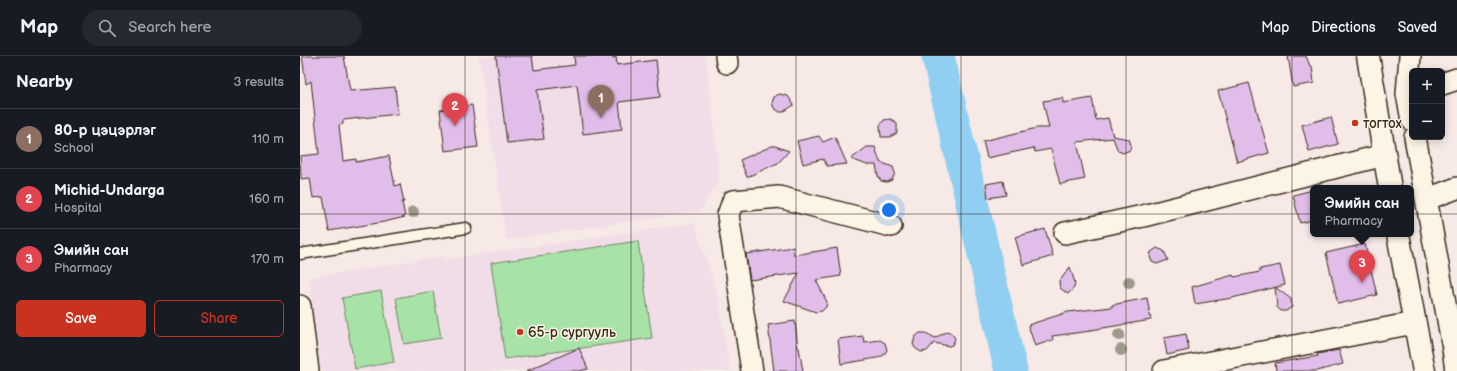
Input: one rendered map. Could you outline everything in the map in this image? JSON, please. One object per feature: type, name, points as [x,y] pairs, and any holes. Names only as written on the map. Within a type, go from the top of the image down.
[{"type":"main road","points":[[1368,56],[1389,185]]},
{"type":"main road","points":[[1399,237],[1424,371]]},
{"type":"street","points":[[1410,56],[1410,68]]},
{"type":"street","points":[[1445,83],[1457,80]]},
{"type":"street","points":[[1416,140],[1455,348],[1456,371]]},
{"type":"street","points":[[1065,233],[1143,216],[1384,155]]},
{"type":"street","points":[[1427,199],[1457,188]]},
{"type":"street","points":[[752,371],[728,215],[733,202],[780,197],[891,226]]},
{"type":"street","points":[[300,306],[308,371]]},
{"type":"street","points":[[1164,371],[1414,323]]},
{"type":"lane","points":[[300,254],[466,228]]},
{"type":"shaded area","points":[[479,56],[706,56],[720,179],[700,211],[506,240]]},
{"type":"shaded area","name":"65-р сургууль","points":[[694,223],[718,294],[730,371],[321,371],[309,278],[445,256],[446,259]]},
{"type":"green space","points":[[638,241],[652,338],[505,359],[491,263]]},
{"type":"green space","points":[[381,291],[394,362],[355,369],[342,298]]},
{"type":"green space","points":[[433,291],[441,338],[404,344],[396,298]]},
{"type":"building","points":[[302,56],[344,56],[350,91],[395,87],[398,114],[343,120],[343,124],[339,125],[343,161],[356,159],[356,162],[389,156],[395,186],[400,184],[404,202],[402,202],[405,217],[329,231],[323,197],[313,198],[310,178],[301,179],[300,156],[319,154],[311,81],[306,84]]},
{"type":"building","points":[[496,56],[532,56],[534,70],[575,65],[574,56],[612,56],[613,58],[616,57],[617,65],[656,60],[660,97],[619,102],[622,129],[583,134],[577,85],[537,90],[544,139],[507,143]]},
{"type":"building","points":[[1288,56],[1306,56],[1310,66],[1312,66],[1314,83],[1293,87]]},
{"type":"building","points":[[1249,83],[1269,153],[1237,162],[1218,91]]},
{"type":"building","points":[[779,94],[788,96],[794,105],[783,112],[780,112],[774,108],[772,103],[774,97]]},
{"type":"building","points":[[1063,98],[1063,103],[1092,98],[1096,120],[1108,118],[1113,136],[1129,139],[1131,145],[1130,150],[1123,153],[1118,151],[1113,138],[1077,142],[1085,179],[1060,184],[1051,149],[1035,152],[1034,148],[987,158],[983,141],[1037,128],[1049,128],[1043,101]]},
{"type":"building","points":[[472,105],[478,147],[445,151],[440,110]]},
{"type":"building","points":[[1331,117],[1338,144],[1309,152],[1302,125]]},
{"type":"building","points":[[890,119],[897,124],[897,133],[890,137],[881,137],[880,125],[884,120]]},
{"type":"building","points":[[819,136],[823,142],[835,137],[847,164],[827,166],[823,159],[803,164],[797,141]]},
{"type":"building","points":[[772,146],[789,151],[778,163],[747,177],[740,160]]},
{"type":"building","points":[[867,147],[875,147],[880,162],[893,167],[895,173],[892,180],[887,182],[881,181],[878,176],[876,165],[867,165],[851,159]]},
{"type":"building","points":[[1003,181],[1006,195],[988,198],[986,184]]},
{"type":"building","points":[[1310,191],[1310,221],[1300,223],[1293,195]]},
{"type":"building","points":[[1045,229],[1053,256],[1023,265],[1015,237]]},
{"type":"building","points":[[1365,244],[1377,295],[1338,304],[1326,253]]},
{"type":"building","points":[[793,247],[794,255],[837,248],[841,276],[816,280],[827,302],[826,307],[822,311],[816,312],[784,301],[799,273],[750,280],[746,254]]},
{"type":"building","points":[[1157,248],[1164,251],[1168,260],[1157,264],[1152,262],[1150,257],[1151,252]]},
{"type":"building","points":[[1280,265],[1285,285],[1232,298],[1195,304],[1192,287],[1233,275],[1234,277],[1260,272],[1260,269]]},
{"type":"building","points":[[1070,267],[1075,283],[1074,288],[1068,294],[1060,288],[1059,282]]},
{"type":"building","points":[[1275,287],[1291,299],[1292,307],[1286,311],[1281,311],[1277,307]]},
{"type":"building","points":[[1147,298],[1151,320],[1091,331],[1052,336],[1053,340],[1035,346],[1028,325],[1068,312],[1112,307],[1112,305]]},
{"type":"building","points":[[795,321],[798,348],[803,371],[774,371],[768,325]]},
{"type":"building","points":[[948,331],[955,339],[952,345],[949,346],[934,343],[927,351],[921,352],[915,348],[913,344],[915,337],[920,333],[926,333],[935,338]]},
{"type":"building","points":[[1186,334],[1189,350],[1167,355],[1164,338]]},
{"type":"building","points":[[863,336],[864,342],[880,340],[885,343],[887,350],[884,355],[877,358],[841,364],[838,339]]},
{"type":"building","points":[[579,348],[588,369],[579,371],[526,371]]},
{"type":"building","points":[[1339,350],[1343,364],[1317,371],[1276,371],[1275,363],[1318,356],[1317,354]]},
{"type":"waterway","points":[[938,56],[1011,371]]},
{"type":"place","name":"80-р цэцэрлэг","points":[[601,118]]},
{"type":"place","name":"тогтох","points":[[1355,123]]},
{"type":"place","name":"Michid-Undarga","points":[[455,126]]},
{"type":"place","name":"Эмийн сан","points":[[1362,283]]},
{"type":"place","name":"65-р сургууль","points":[[520,332]]}]
